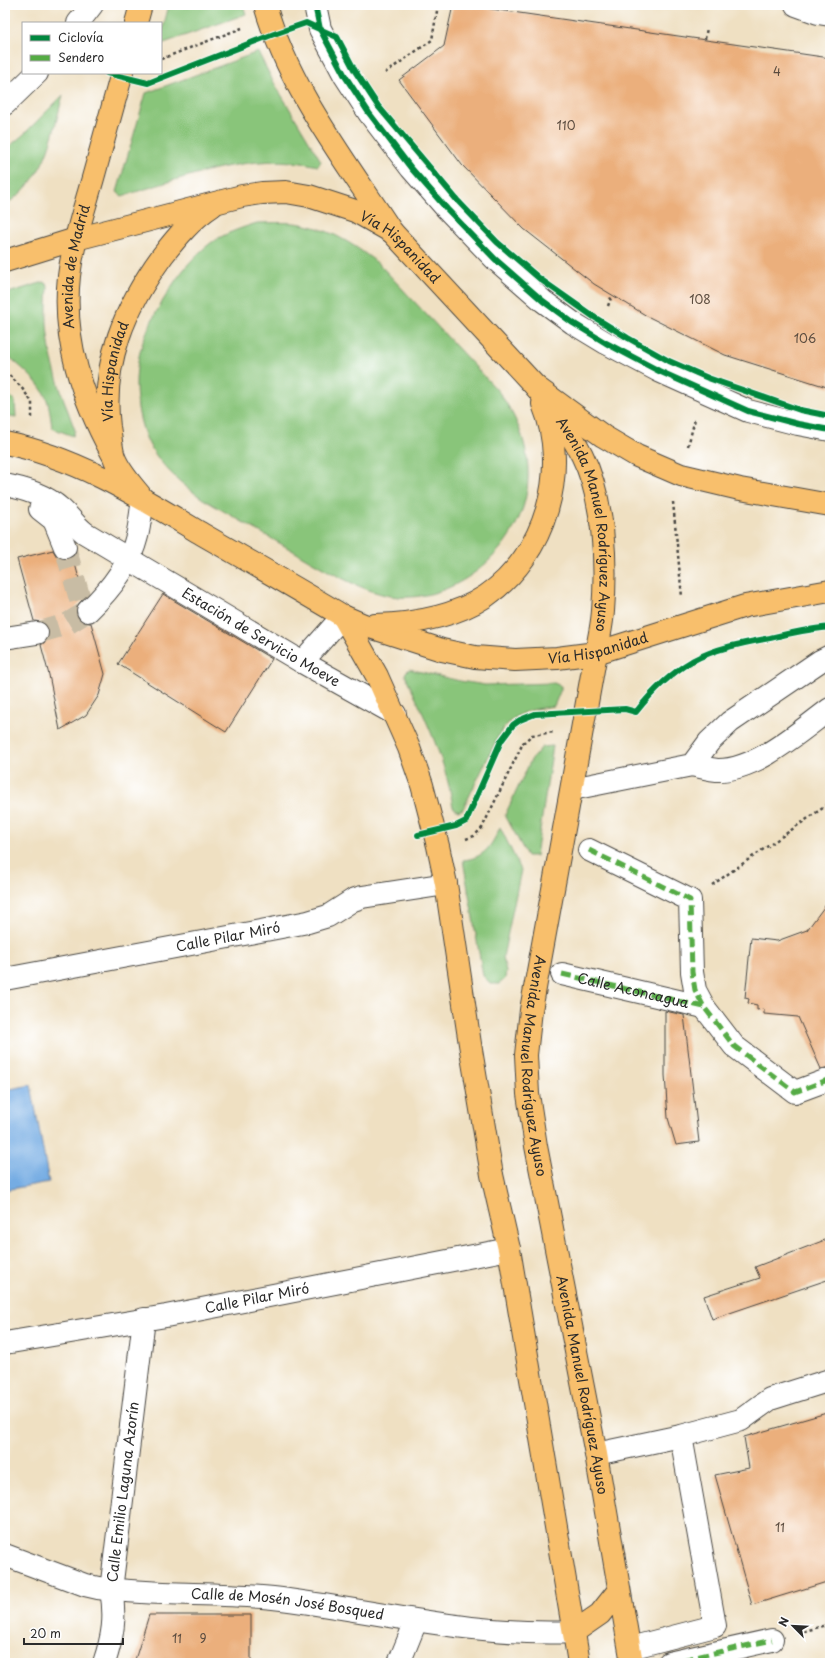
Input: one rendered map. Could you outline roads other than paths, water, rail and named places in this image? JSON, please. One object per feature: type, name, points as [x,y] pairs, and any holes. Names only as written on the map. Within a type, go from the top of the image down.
[{"type":"main road","points":[[136,22],[141,5]]},
{"type":"main road","points":[[264,5],[274,34],[288,66],[309,107],[392,232]]},
{"type":"main road","name":"Avenida de Madrid","points":[[114,458],[93,417],[81,384],[73,352],[69,327],[68,302],[69,275],[76,239],[122,74]]},
{"type":"main road","name":"Vía Hispanidad","points":[[5,262],[76,239],[222,201],[262,193],[286,192],[309,196],[354,211],[392,232],[536,387],[603,436],[637,456],[681,475],[740,489],[830,505]]},
{"type":"main road","name":"Vía Hispanidad","points":[[143,499],[114,458],[108,422],[107,396],[109,372],[124,319],[136,296],[155,266],[177,236],[196,217],[222,201]]},
{"type":"main road","name":"Vía Hispanidad","points":[[364,625],[419,621],[451,614],[486,596],[507,578],[528,554],[542,523],[551,494],[555,461],[551,433],[545,409],[536,387]]},
{"type":"main road","name":"Avenida Manuel Rodríguez Ayuso","points":[[536,387],[567,427],[583,456],[594,484],[602,531],[604,574],[603,611],[596,653],[531,1010],[526,1055],[528,1094],[536,1146],[596,1454],[631,1655]]},
{"type":"main road","name":"Vía Hispanidad","points":[[5,442],[25,447],[89,471],[143,499],[343,616],[364,625],[442,650],[475,657],[515,660],[557,658],[596,653],[745,606],[830,591]]},
{"type":"main road","points":[[343,616],[377,676],[395,714],[422,786],[438,846],[446,884],[492,1175],[509,1249],[579,1663]]},
{"type":"main road","points":[[574,1632],[600,1614],[619,1590]]},
{"type":"street","points":[[79,22],[92,5]]},
{"type":"street","points":[[315,5],[320,29],[345,76],[369,114],[411,168],[447,209],[495,260],[537,297],[573,323],[606,343],[659,371],[748,411],[798,424],[830,430]]},
{"type":"street","points":[[796,5],[818,13],[830,15]]},
{"type":"street","points":[[5,104],[36,74]]},
{"type":"street","name":"Estación de Servicio Moeve","points":[[5,485],[22,489],[45,498],[63,511],[76,526],[85,533],[302,662],[395,714]]},
{"type":"street","points":[[5,499],[27,503],[48,514],[58,527],[65,547]]},
{"type":"street","points":[[88,611],[102,598],[129,558],[137,537],[143,499]]},
{"type":"street","points":[[302,662],[343,616]]},
{"type":"street","points":[[5,638],[37,633]]},
{"type":"street","points":[[692,765],[709,742],[730,722],[820,661],[830,656]]},
{"type":"street","points":[[572,789],[692,765],[717,770],[734,768],[756,760],[830,709]]},
{"type":"street","name":"Calle Aconcagua","points":[[589,850],[690,900],[692,972],[695,990],[704,1007],[734,1046],[795,1092],[830,1079]]},
{"type":"street","name":"Calle Pilar Miró","points":[[5,979],[308,922],[328,916],[353,900],[362,897],[446,884]]},
{"type":"street","name":"Calle Aconcagua","points":[[562,974],[704,1007]]},
{"type":"street","name":"Calle Pilar Miró","points":[[5,1343],[144,1319],[509,1249]]},
{"type":"street","name":"Calle Emilio Laguna Azorín","points":[[104,1663],[114,1625],[114,1608],[111,1590],[144,1319]]},
{"type":"street","points":[[596,1454],[681,1436],[741,1420],[770,1399],[830,1380]]},
{"type":"street","points":[[631,1655],[715,1626],[681,1436]]},
{"type":"street","name":"Calle de Mosén José Bosqued","points":[[5,1555],[85,1585],[111,1590],[273,1598],[416,1621],[507,1632],[548,1634],[574,1632]]},
{"type":"street","points":[[399,1663],[416,1621]]},
{"type":"street","points":[[669,1663],[772,1640]]},
{"type":"water","points":[[31,1085],[49,1182],[5,1190],[5,1090]]},
{"type":"tunnel","points":[[65,547],[84,613]]},
{"type":"tunnel","points":[[37,633],[67,624],[88,611]]}]
